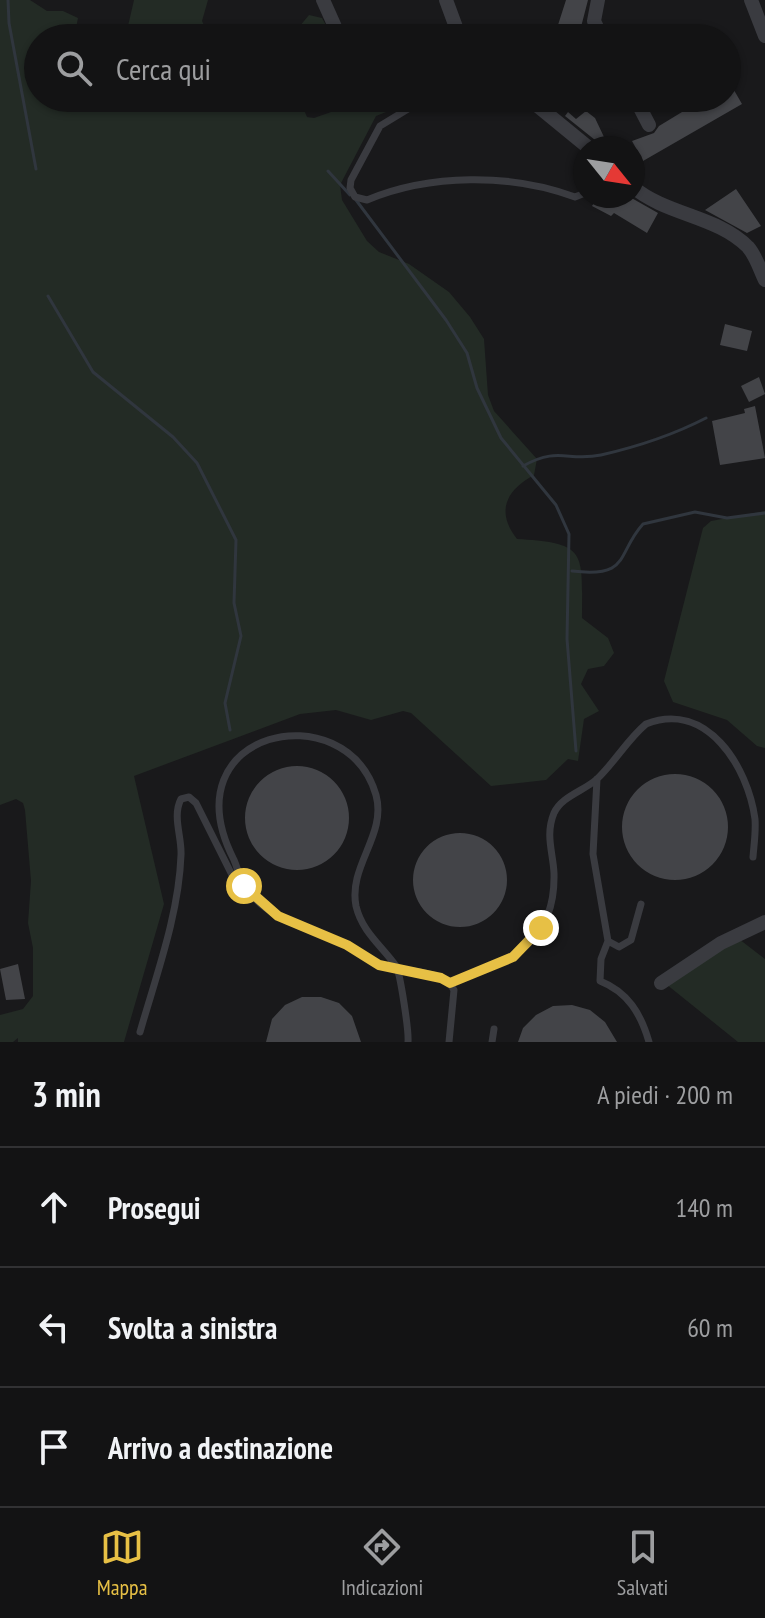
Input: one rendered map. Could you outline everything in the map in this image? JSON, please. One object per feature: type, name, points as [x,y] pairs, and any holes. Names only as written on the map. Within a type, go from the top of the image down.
[{"type":"street","points":[[323,0],[334,24]]},
{"type":"street","points":[[446,0],[455,24]]},
{"type":"street","points":[[595,24],[598,0]]},
{"type":"street","points":[[751,0],[765,36]]},
{"type":"street","points":[[545,112],[574,136]]},
{"type":"street","points":[[642,112],[649,125]]},
{"type":"street","points":[[645,194],[669,209],[736,237],[751,250],[765,280]]},
{"type":"street","points":[[661,983],[721,943],[765,922]]},
{"type":"lane","points":[[403,112],[380,126],[351,180],[355,197],[367,200],[389,189],[481,179],[573,197]]},
{"type":"lane","points":[[140,1032],[163,954],[179,872],[181,852],[177,816],[181,799],[189,797],[196,803],[232,875],[278,916],[347,945],[379,965],[450,983],[513,957],[536,936],[552,904],[554,868],[549,841],[553,817],[559,806],[597,779],[646,724],[678,719],[703,728],[724,744],[739,767],[755,818],[753,857]]},
{"type":"lane","points":[[244,886],[220,828],[221,796],[231,766],[263,740],[299,735],[324,741],[359,766],[375,793],[378,820],[359,872],[356,906],[363,925],[398,968],[399,993],[408,1014],[408,1042]]},
{"type":"lane","points":[[597,779],[593,854],[608,941],[601,959],[600,981],[629,1000],[642,1020],[649,1042]]},
{"type":"lane","points":[[608,941],[619,947],[631,940],[641,904]]},
{"type":"lane","points":[[449,1042],[454,998],[450,983]]},
{"type":"lane","points":[[492,1042],[494,1029]]},
{"type":"shaded area","points":[[0,0],[30,0],[47,11],[63,11],[78,18],[77,24],[24,24],[24,112],[305,112],[307,117],[314,118],[331,112],[386,112],[376,116],[340,185],[342,200],[367,241],[379,252],[409,264],[449,292],[484,339],[488,395],[494,411],[537,459],[534,475],[510,495],[507,520],[517,539],[557,544],[569,548],[576,555],[582,578],[582,618],[608,638],[614,653],[604,666],[588,669],[581,684],[599,711],[584,719],[578,761],[568,759],[546,780],[491,786],[411,713],[403,711],[371,720],[336,710],[300,714],[134,776],[164,904],[124,1042],[18,1042],[18,1038],[13,1042],[0,1042],[0,1015],[23,1009],[33,996],[33,948],[28,923],[31,881],[25,810],[23,803],[16,799],[0,805]]},
{"type":"shaded area","points":[[134,0],[208,0],[203,24],[128,24]]},
{"type":"shaded area","points":[[309,15],[322,18],[325,24],[302,24]]},
{"type":"shaded area","points":[[765,511],[765,748],[757,746],[727,720],[673,702],[664,681],[703,528],[711,521]]},
{"type":"shaded area","points":[[739,939],[765,959],[765,1042],[738,1042],[666,984]]},
{"type":"building","points":[[566,0],[588,0],[582,24],[558,24]]},
{"type":"building","points":[[568,112],[576,119],[587,112],[595,118],[604,136],[590,136],[565,116]]},
{"type":"building","points":[[682,112],[728,112],[645,160],[645,136],[654,133],[659,126]]},
{"type":"building","points":[[736,189],[761,226],[747,233],[705,210]]},
{"type":"building","points":[[645,206],[658,213],[647,233],[614,213],[611,216],[596,208]]},
{"type":"building","points":[[725,324],[752,331],[747,351],[720,345]]},
{"type":"building","points":[[759,377],[765,394],[749,402],[741,386]]},
{"type":"building","points":[[755,406],[765,458],[720,465],[712,421],[745,413],[744,409]]},
{"type":"building","points":[[297,766],[317,770],[340,789],[349,818],[345,838],[326,861],[297,870],[277,866],[254,847],[245,818],[249,798],[268,775]]},
{"type":"building","points":[[675,774],[695,778],[712,790],[724,807],[728,827],[724,847],[712,864],[695,876],[675,880],[655,876],[638,864],[626,847],[622,827],[626,807],[638,790],[655,778]]},
{"type":"building","points":[[460,833],[478,837],[493,847],[503,862],[507,880],[503,898],[493,913],[478,923],[460,927],[442,923],[427,913],[417,898],[413,880],[417,862],[427,847],[442,837]]},
{"type":"building","points":[[18,964],[25,999],[6,1000],[0,969]]},
{"type":"building","points":[[302,997],[321,997],[339,1003],[352,1016],[361,1042],[266,1042],[272,1019],[285,1005]]},
{"type":"building","points":[[572,1005],[590,1010],[605,1022],[617,1042],[518,1042],[523,1028],[536,1015],[553,1006]]},
{"type":"waterway","points":[[8,0],[9,23],[24,104]]},
{"type":"waterway","points":[[25,112],[36,169]]},
{"type":"waterway","points":[[328,171],[350,195]]},
{"type":"waterway","points":[[356,200],[446,320],[467,353],[477,388],[501,438],[556,505],[569,534],[567,639],[576,751]]},
{"type":"waterway","points":[[48,296],[93,372],[173,437],[197,463],[236,540],[234,603],[241,636],[225,703],[230,730]]},
{"type":"waterway","points":[[523,466],[546,457],[589,457],[614,452],[668,435],[706,418]]},
{"type":"waterway","points":[[572,571],[604,571],[613,567],[643,524],[695,512],[727,518],[765,513]]},
{"type":"route","points":[[244,886],[265,908],[278,916],[347,945],[379,965],[441,978],[450,983],[520,953],[541,928]]}]
